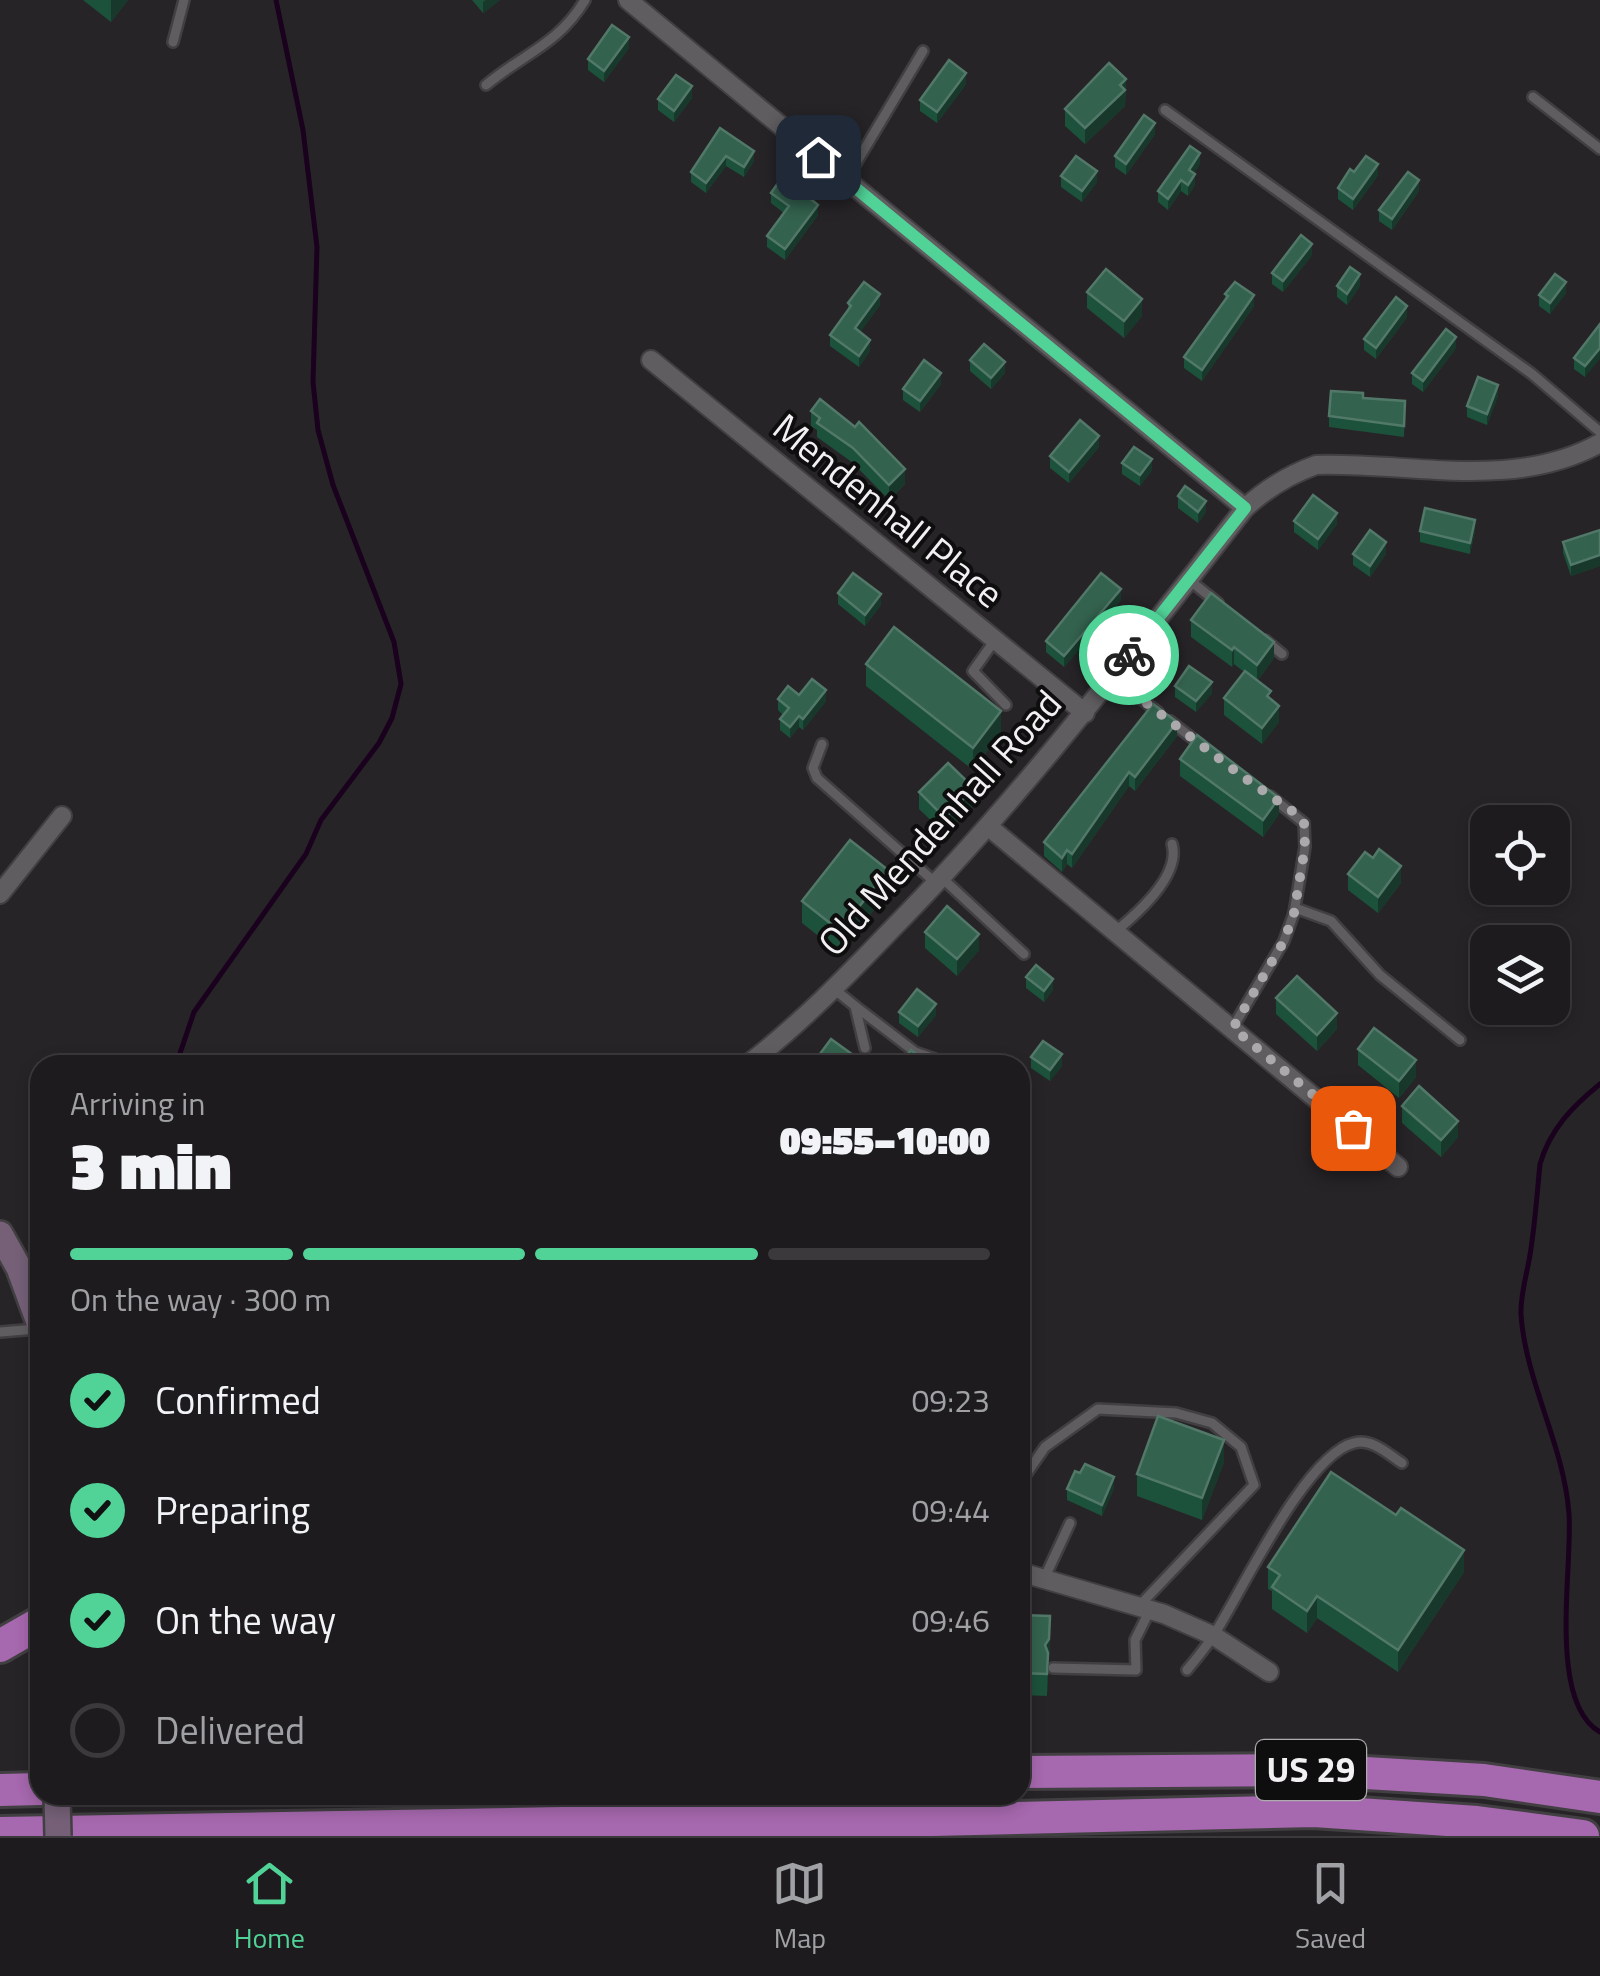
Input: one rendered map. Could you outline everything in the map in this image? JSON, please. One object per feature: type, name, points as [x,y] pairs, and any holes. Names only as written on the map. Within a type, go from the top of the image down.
[{"type":"highway","points":[[0,1646],[30,1629]]},
{"type":"highway","name":"US 29","points":[[1030,1772],[1315,1770],[1484,1780],[1600,1797]]},
{"type":"highway","points":[[0,1790],[30,1789]]},
{"type":"highway","name":"US 29","points":[[0,1833],[846,1822],[1314,1811],[1478,1822],[1582,1836]]},
{"type":"highway","points":[[542,1836],[616,1822]]},
{"type":"main road","points":[[2,1239],[19,1268],[30,1299]]},
{"type":"main road","points":[[57,1805],[58,1836]]},
{"type":"street","points":[[628,0],[1245,508]]},
{"type":"street","name":"Mendenhall Place","points":[[651,360],[1085,712]]},
{"type":"street","name":"Old Mendenhall Road","points":[[761,1055],[834,988],[988,827],[1085,712],[1245,508],[1280,481],[1316,466],[1474,472],[1574,458],[1600,443]]},
{"type":"street","points":[[0,894],[62,816]]},
{"type":"street","points":[[988,827],[1398,1166]]},
{"type":"street","points":[[1030,1575],[1144,1608],[1214,1636],[1269,1672]]},
{"type":"lane","points":[[172,42],[184,0]]},
{"type":"lane","points":[[486,85],[546,46],[571,24],[584,0]]},
{"type":"lane","points":[[846,180],[923,51]]},
{"type":"lane","points":[[1534,97],[1600,149]]},
{"type":"lane","points":[[1165,110],[1532,374],[1600,432]]},
{"type":"lane","points":[[1188,580],[1229,612]]},
{"type":"lane","points":[[1256,633],[1282,654]]},
{"type":"lane","points":[[995,640],[973,671],[1006,706]]},
{"type":"lane","points":[[1112,677],[1213,754]]},
{"type":"lane","points":[[822,744],[813,768],[817,778],[1024,954]]},
{"type":"lane","points":[[1233,1028],[1284,941],[1295,908],[1305,847],[1304,823],[1261,790]]},
{"type":"lane","points":[[1116,931],[1142,907],[1169,871],[1175,855],[1172,844]]},
{"type":"lane","points":[[1295,908],[1330,921],[1380,976],[1460,1040]]},
{"type":"lane","points":[[834,988],[924,1055]]},
{"type":"lane","points":[[855,1006],[865,1048]]},
{"type":"lane","points":[[0,1332],[30,1328]]},
{"type":"lane","points":[[1030,1469],[1045,1447],[1098,1409],[1176,1413],[1212,1422],[1241,1447],[1254,1485],[1144,1608],[1134,1640],[1136,1670],[1054,1668]]},
{"type":"lane","points":[[1188,1670],[1214,1636],[1295,1500],[1317,1471],[1343,1447],[1357,1441],[1371,1443],[1402,1462]]},
{"type":"lane","points":[[1044,1579],[1070,1522]]},
{"type":"building","points":[[612,25],[629,37],[604,71],[588,59]]},
{"type":"building","points":[[949,60],[966,73],[937,112],[920,100]]},
{"type":"building","points":[[1109,63],[1126,79],[1120,85],[1125,90],[1085,128],[1065,109]]},
{"type":"building","points":[[676,75],[692,86],[674,111],[658,99]]},
{"type":"building","points":[[1144,115],[1155,123],[1126,164],[1115,156]]},
{"type":"building","points":[[720,128],[754,151],[744,167],[726,156],[706,183],[691,172]]},
{"type":"building","points":[[1190,146],[1200,153],[1189,170],[1195,174],[1188,185],[1181,180],[1168,199],[1158,191]]},
{"type":"building","points":[[1076,156],[1097,171],[1082,191],[1061,176]]},
{"type":"building","points":[[1366,156],[1378,164],[1353,199],[1338,188],[1350,169],[1354,172]]},
{"type":"building","points":[[1408,172],[1419,180],[1392,219],[1379,210]]},
{"type":"building","points":[[783,176],[818,205],[785,249],[767,236],[789,206],[771,193]]},
{"type":"building","points":[[1301,235],[1312,244],[1283,281],[1272,273]]},
{"type":"building","points":[[1350,267],[1360,274],[1347,294],[1337,286]]},
{"type":"building","points":[[1106,269],[1142,299],[1124,321],[1087,292]]},
{"type":"building","points":[[1555,274],[1566,282],[1550,303],[1539,295]]},
{"type":"building","points":[[864,282],[880,294],[855,328],[870,340],[859,356],[830,335]]},
{"type":"building","points":[[1235,282],[1254,295],[1202,370],[1184,357]]},
{"type":"building","points":[[1396,297],[1407,306],[1376,348],[1364,339]]},
{"type":"building","points":[[1600,324],[1600,348],[1585,366],[1574,358]]},
{"type":"building","points":[[1446,329],[1456,337],[1423,381],[1412,373]]},
{"type":"building","points":[[984,344],[1005,362],[991,378],[970,360]]},
{"type":"building","points":[[924,360],[941,373],[920,401],[903,389]]},
{"type":"building","points":[[1478,377],[1498,385],[1487,414],[1467,406]]},
{"type":"building","points":[[1331,391],[1405,401],[1404,426],[1329,416]]},
{"type":"building","points":[[820,399],[855,427],[859,422],[905,469],[889,485],[853,448],[817,423],[820,418],[811,411]]},
{"type":"building","points":[[1080,420],[1099,436],[1069,472],[1050,456]]},
{"type":"building","points":[[1134,447],[1152,459],[1140,475],[1122,463]]},
{"type":"building","points":[[1185,486],[1206,501],[1198,512],[1178,496]]},
{"type":"building","points":[[1313,495],[1337,513],[1318,539],[1294,521]]},
{"type":"building","points":[[1425,508],[1475,520],[1470,543],[1420,531]]},
{"type":"building","points":[[1370,530],[1386,542],[1370,566],[1353,554]]},
{"type":"building","points":[[1600,530],[1600,555],[1571,565],[1563,542]]},
{"type":"building","points":[[853,573],[881,594],[865,615],[838,593]]},
{"type":"building","points":[[1101,573],[1121,589],[1064,656],[1046,641]]},
{"type":"building","points":[[1211,593],[1274,642],[1257,665],[1191,620]]},
{"type":"building","points":[[894,627],[1001,711],[973,748],[866,664]]},
{"type":"building","points":[[1189,666],[1212,682],[1196,701],[1175,686]]},
{"type":"building","points":[[1245,671],[1271,691],[1267,696],[1279,706],[1262,728],[1224,698]]},
{"type":"building","points":[[812,679],[826,690],[803,719],[799,716],[790,727],[780,719],[789,708],[778,699],[788,686],[799,695]]},
{"type":"building","points":[[1153,704],[1177,722],[1135,777],[1129,772],[1072,854],[1067,850],[1062,858],[1044,842]]},
{"type":"building","points":[[1197,735],[1279,798],[1263,820],[1180,759]]},
{"type":"building","points":[[948,763],[974,788],[945,818],[919,792]]},
{"type":"building","points":[[850,840],[888,870],[840,931],[802,901]]},
{"type":"building","points":[[1379,849],[1401,866],[1378,897],[1348,874],[1365,852],[1373,858]]},
{"type":"building","points":[[947,906],[979,934],[957,959],[925,932]]},
{"type":"building","points":[[1036,965],[1053,979],[1044,991],[1026,977]]},
{"type":"building","points":[[1297,976],[1337,1013],[1317,1035],[1276,998]]},
{"type":"building","points":[[917,989],[936,1004],[918,1026],[899,1012]]},
{"type":"building","points":[[1374,1028],[1416,1060],[1399,1081],[1358,1049]]},
{"type":"building","points":[[831,1039],[853,1055],[819,1055]]},
{"type":"building","points":[[1043,1041],[1062,1054],[1050,1070],[1031,1057]]},
{"type":"building","points":[[1419,1086],[1458,1121],[1441,1140],[1402,1106]]},
{"type":"building","points":[[1158,1416],[1224,1440],[1202,1498],[1137,1474]]},
{"type":"building","points":[[1085,1464],[1114,1477],[1102,1505],[1067,1489],[1075,1471],[1080,1473]]},
{"type":"building","points":[[1331,1472],[1396,1515],[1401,1508],[1464,1550],[1398,1650],[1317,1596],[1307,1611],[1272,1587],[1280,1575],[1268,1567]]},
{"type":"building","points":[[1030,1615],[1050,1616],[1045,1645],[1047,1674],[1030,1673]]},
{"type":"waterway","points":[[179,1055],[194,1012],[306,854],[321,820],[379,743],[392,718],[401,684],[394,642],[333,485],[318,430],[313,382],[317,247],[303,130],[276,0]]},
{"type":"waterway","points":[[1600,1084],[1564,1119],[1544,1151],[1521,1307],[1530,1365],[1566,1488],[1566,1632],[1573,1693],[1584,1716],[1600,1732]]},
{"type":"way so far","points":[[1129,655],[1112,677],[1302,818],[1305,847],[1294,913],[1284,941],[1233,1028],[1353,1128]]},
{"type":"route","points":[[818,157],[1245,508],[1129,655]]}]
